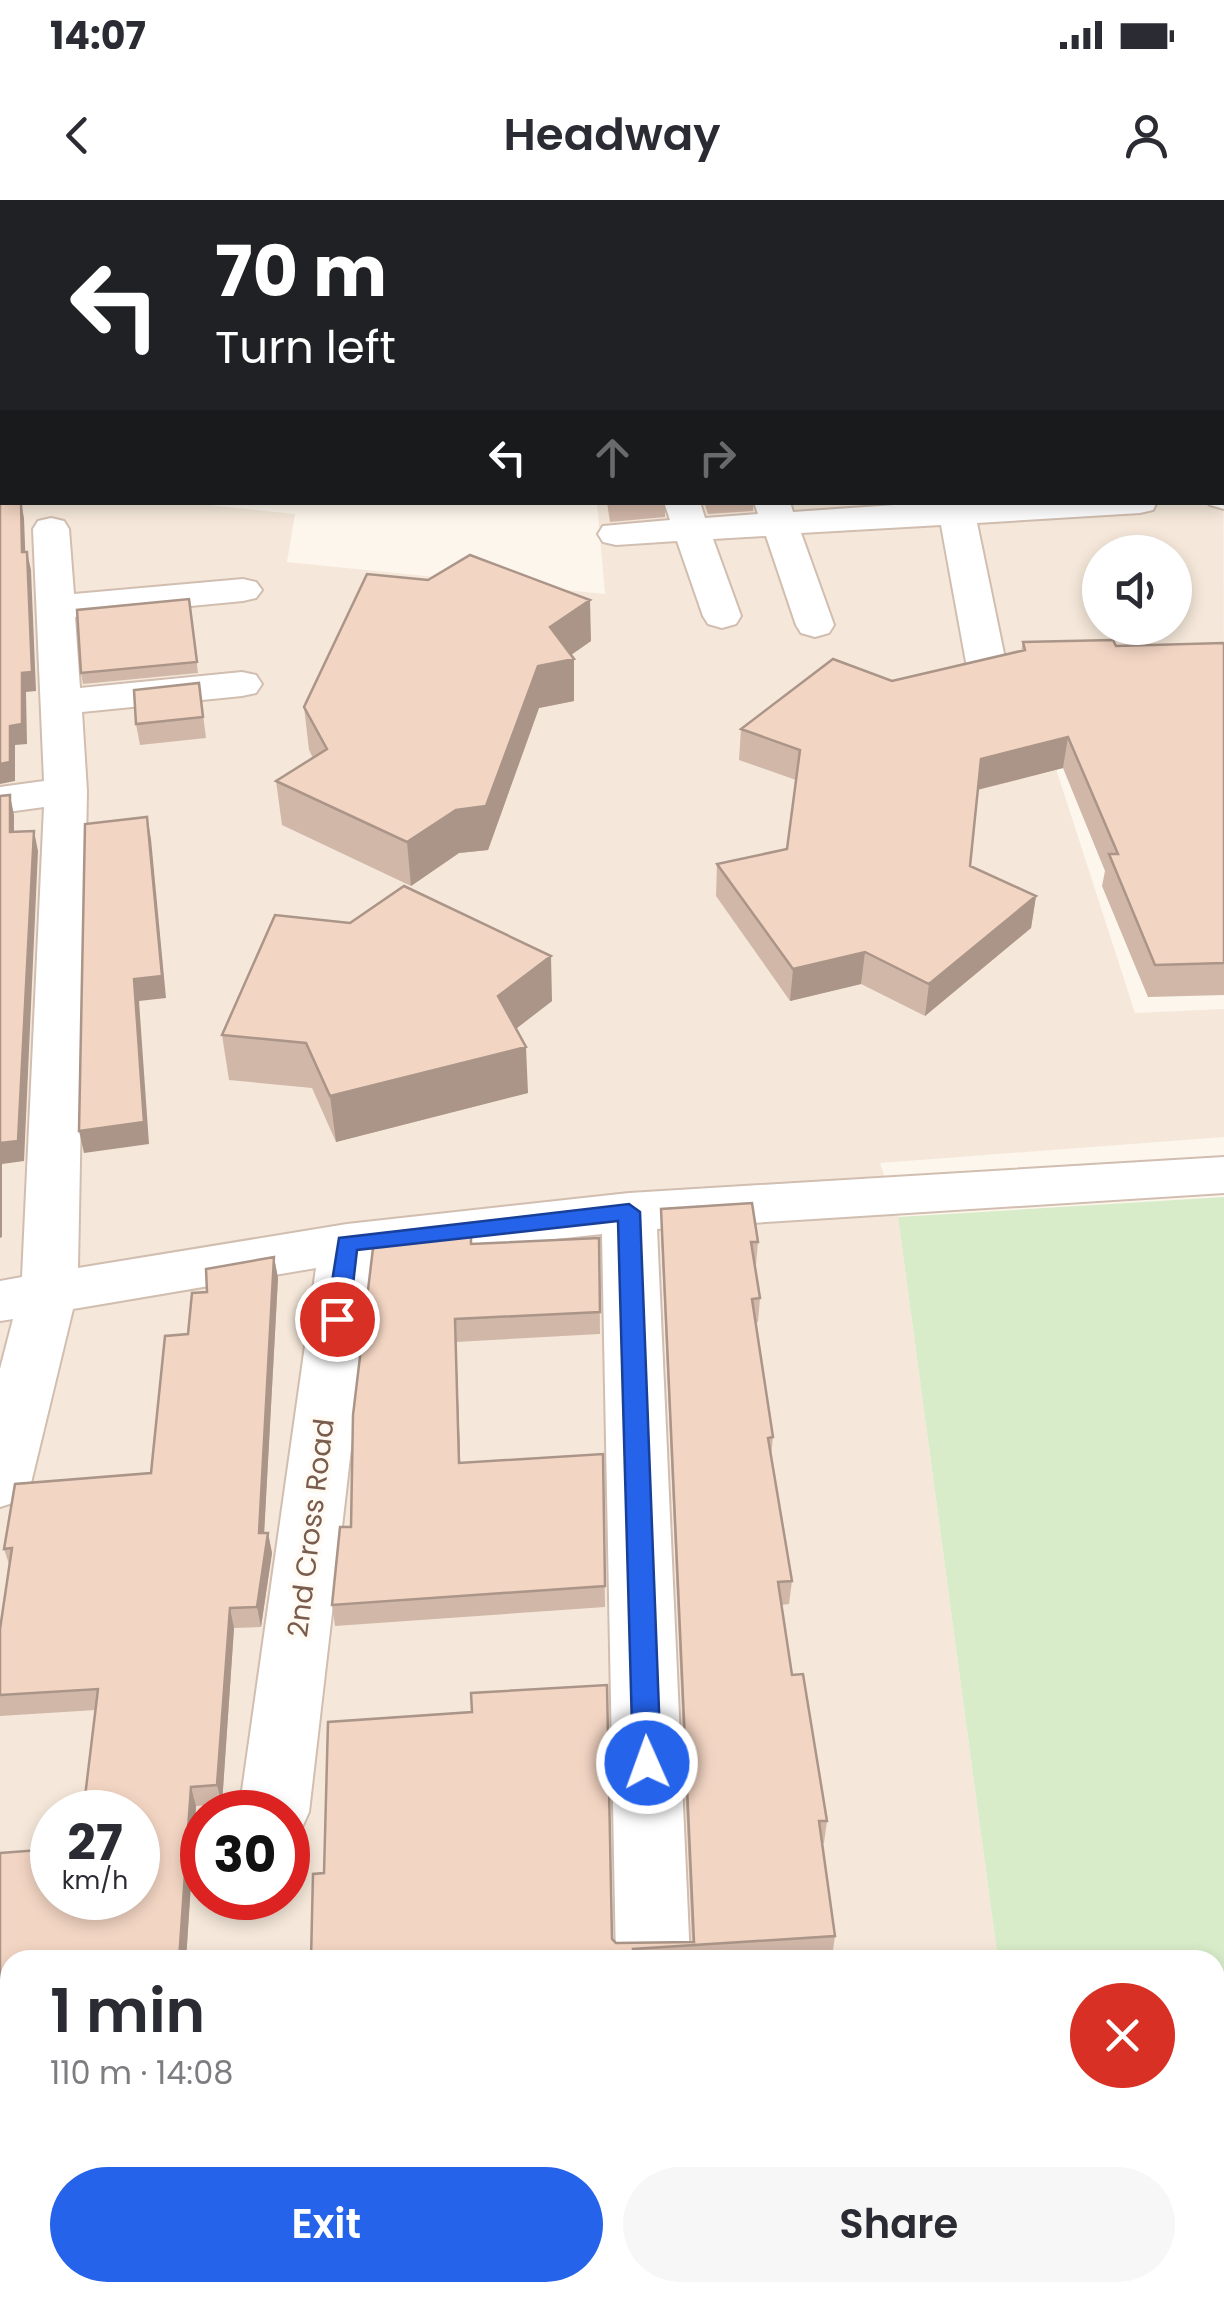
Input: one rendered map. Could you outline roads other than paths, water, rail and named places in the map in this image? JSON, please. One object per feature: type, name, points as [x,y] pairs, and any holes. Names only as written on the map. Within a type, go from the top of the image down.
[{"type":"street","points":[[616,534],[686,516],[1048,505]]},
{"type":"street","points":[[957,508],[988,673]]},
{"type":"street","points":[[775,513],[816,625]]},
{"type":"street","points":[[686,516],[722,616]]},
{"type":"street","points":[[0,1482],[24,1296],[66,792],[51,529]]},
{"type":"street","points":[[56,607],[243,590]]},
{"type":"street","points":[[60,702],[242,684]]},
{"type":"street","points":[[0,800],[66,792]]},
{"type":"street","points":[[24,1296],[347,1244],[629,1212],[1224,1175]]},
{"type":"street","points":[[629,1212],[654,1950]]},
{"type":"street","name":"2nd Cross Road","points":[[277,1790],[347,1244]]}]
